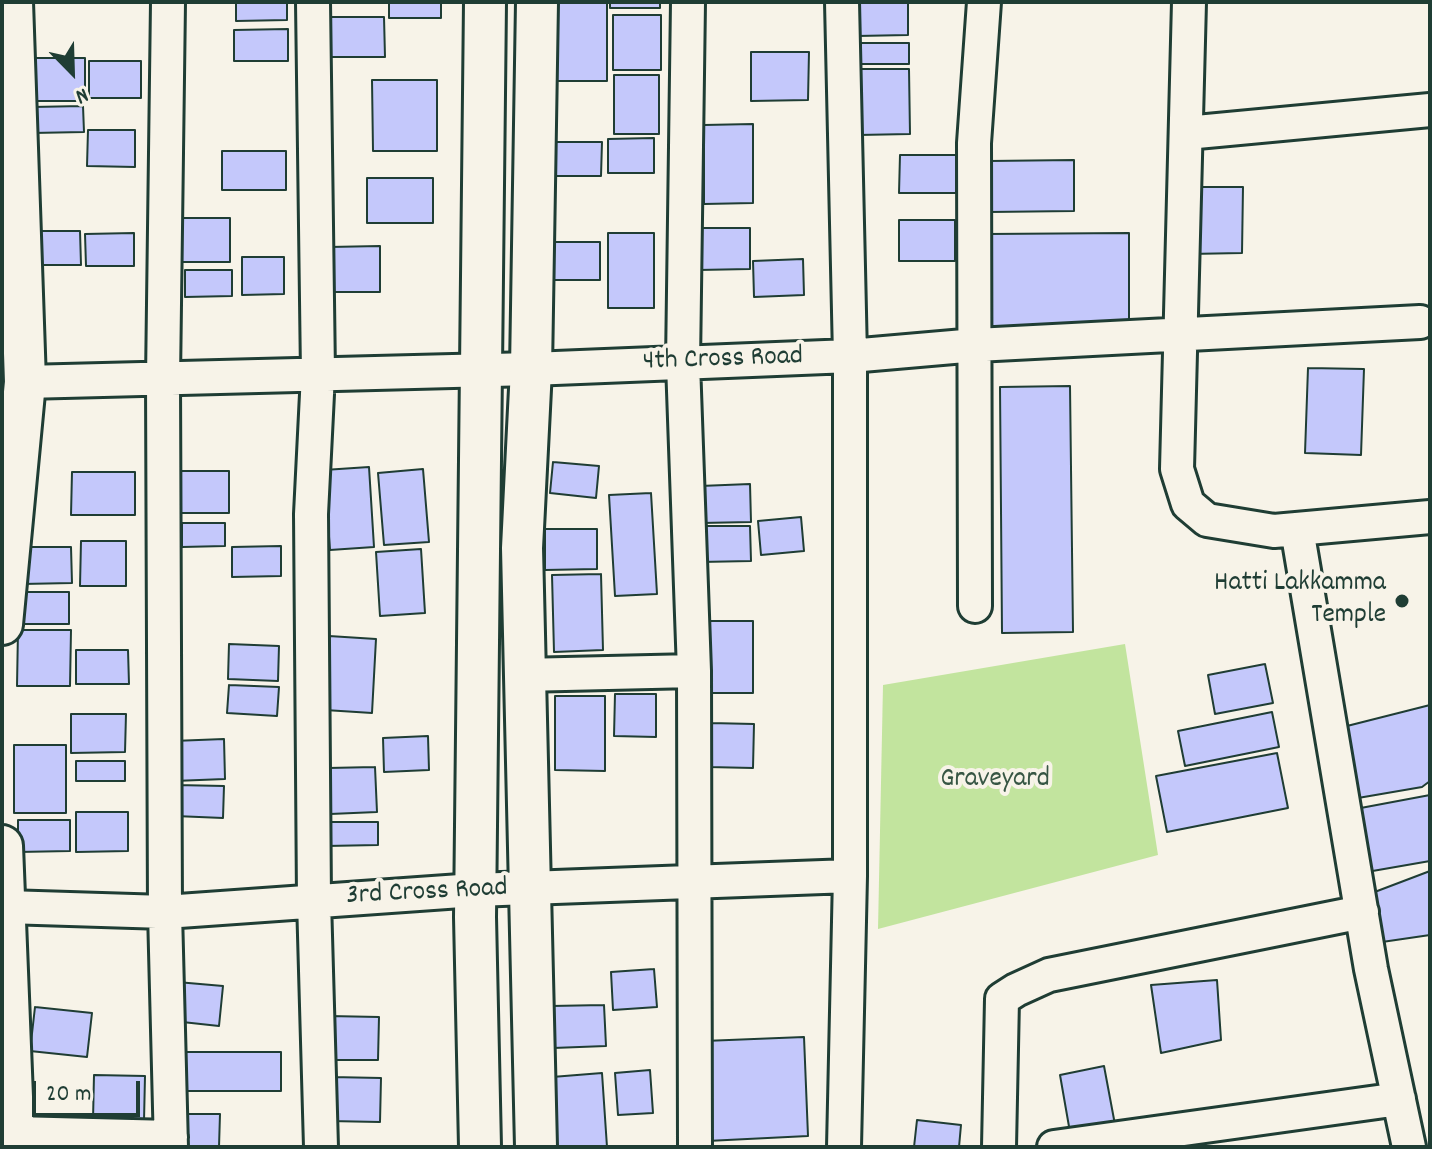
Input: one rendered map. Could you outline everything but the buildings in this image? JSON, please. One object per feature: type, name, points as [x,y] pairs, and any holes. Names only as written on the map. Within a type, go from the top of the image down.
[{"type":"street","points":[[2,624],[25,382],[12,2]]},
{"type":"street","points":[[2,846],[14,1140],[171,1142],[165,912],[163,379],[168,2]]},
{"type":"street","points":[[313,2],[318,374],[311,514],[314,900],[321,1147]]},
{"type":"street","points":[[480,1147],[475,890],[485,2]]},
{"type":"street","points":[[536,1147],[522,675],[522,548],[531,369],[537,2]]},
{"type":"street","points":[[688,2],[683,363],[694,671],[695,1147]]},
{"type":"street","points":[[842,2],[850,356],[850,876],[844,1147]]},
{"type":"street","points":[[975,606],[974,143],[984,2]]},
{"type":"street","points":[[1189,2],[1177,469],[1188,504],[1207,520],[1274,531],[1430,517]]},
{"type":"street","points":[[1186,133],[1430,110]]},
{"type":"street","name":"4th Cross Road","points":[[25,382],[531,369],[850,356],[976,345],[1420,322]]},
{"type":"street","points":[[1297,529],[1362,912],[1409,1147]]},
{"type":"street","points":[[522,675],[694,671]]},
{"type":"street","name":"3rd Cross Road","points":[[6,907],[165,912],[475,890],[850,876]]},
{"type":"street","points":[[999,1147],[1002,999],[1049,975],[1362,912]]},
{"type":"street","points":[[1054,1147],[1399,1099]]},
{"type":"green space","name":"Graveyard","points":[[1125,644],[1158,855],[878,929],[883,685]]},
{"type":"place","name":"Hatti Lakkamma Temple","points":[[1402,601]]}]
